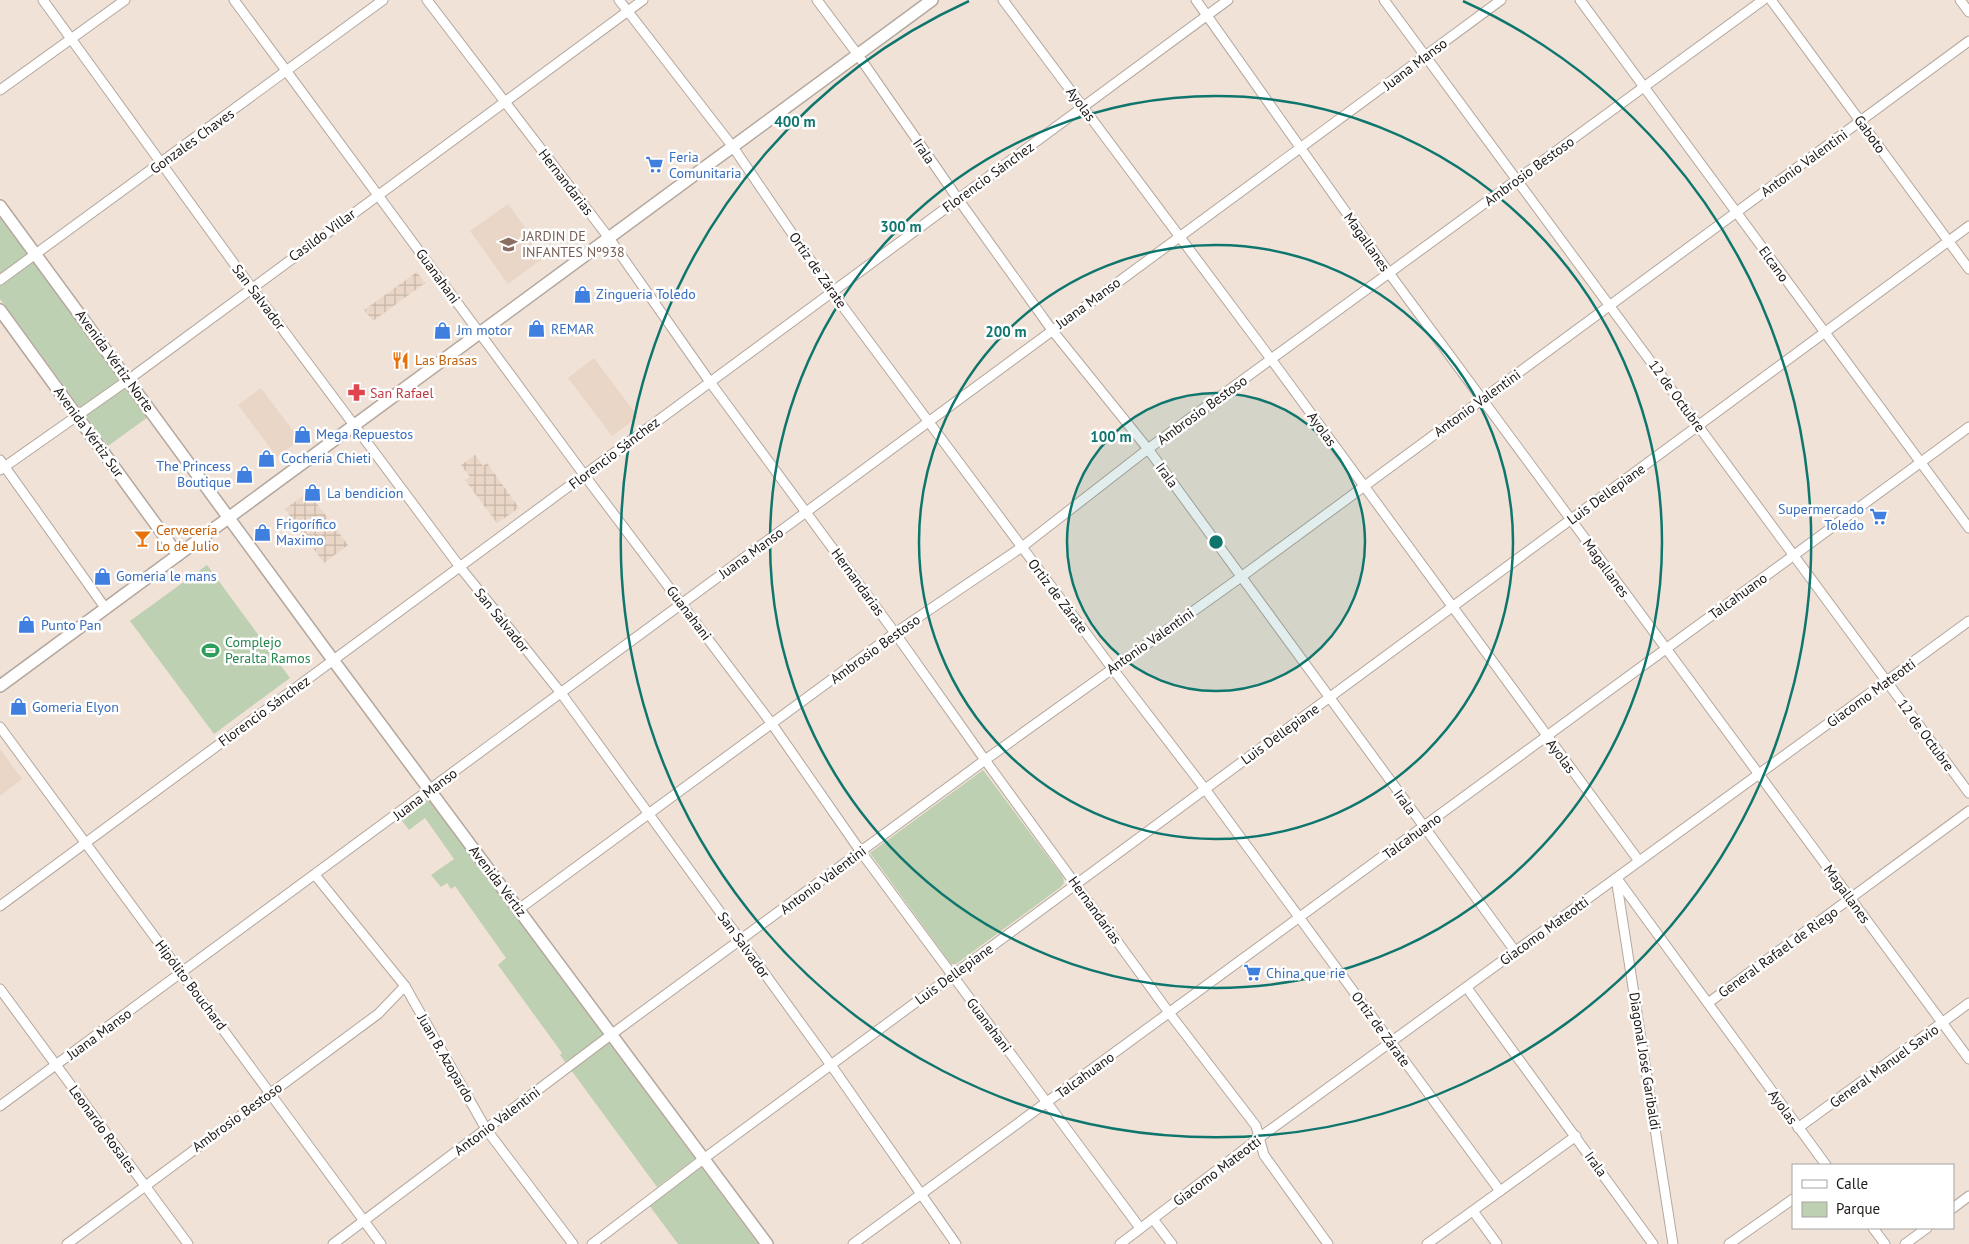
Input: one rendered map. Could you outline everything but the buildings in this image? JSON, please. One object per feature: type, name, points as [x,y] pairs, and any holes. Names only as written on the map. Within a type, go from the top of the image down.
[{"type":"street","name":"San Salvador","points":[[43,0],[251,287],[356,424],[460,567],[561,693],[831,1065],[956,1244]]},
{"type":"street","points":[[0,90],[125,0]]},
{"type":"street","name":"Guanahani","points":[[234,0],[585,476],[772,724],[860,852],[1140,1228]]},
{"type":"street","name":"Gonzales Chaves","points":[[0,280],[383,0]]},
{"type":"street","name":"Hernandarias","points":[[427,0],[609,238],[710,382],[896,632],[985,760],[1170,1014],[1256,1126],[1264,1155],[1328,1244]]},
{"type":"street","name":"Ortiz de Zárate","points":[[619,0],[733,147],[832,292],[1112,668],[1205,789],[1500,1192]]},
{"type":"street","name":"Casildo Villar","points":[[1,466],[128,380],[251,287],[643,0]]},
{"type":"street","name":"Irala","points":[[817,0],[1052,330],[1148,449],[1515,951]]},
{"type":"street","points":[[0,686],[932,0]]},
{"type":"street","name":"Ayolas","points":[[1003,0],[1271,360],[1639,861]]},
{"type":"street","name":"Magallanes","points":[[1196,0],[1302,148],[1388,274],[1969,1059]]},
{"type":"street","name":"Florencio Sánchez","points":[[0,906],[1228,0]]},
{"type":"street","name":"12 de Octubre","points":[[1384,0],[1969,793]]},
{"type":"street","name":"Juana Manso","points":[[0,1106],[1501,0]]},
{"type":"street","name":"Elcano","points":[[1580,0],[1969,528]]},
{"type":"street","name":"Ambrosio Bestoso","points":[[519,909],[896,632],[1022,547],[1148,449],[1763,0]]},
{"type":"street","name":"Gaboto","points":[[1771,0],[1969,269]]},
{"type":"street","points":[[1960,0],[1969,12]]},
{"type":"street","name":"Antonio Valentini","points":[[333,1244],[612,1034],[985,760],[1241,577],[1969,41]]},
{"type":"street","name":"Avenida Vértiz Norte","points":[[0,206],[229,517]]},
{"type":"street","name":"Luis Dellepiane","points":[[592,1244],[831,1065],[1969,226]]},
{"type":"street","name":"Avenida Vértiz Sur","points":[[0,310],[178,555]]},
{"type":"street","name":"Talcahuano","points":[[853,1244],[1170,1014],[1969,427]]},
{"type":"street","points":[[1,466],[106,609]]},
{"type":"street","name":"Avenida Vértiz","points":[[229,517],[767,1244]]},
{"type":"street","name":"Giacomo Mateotti","points":[[1120,1244],[1260,1138],[1639,861],[1759,776],[1969,621]]},
{"type":"street","name":"Hipólito Bouchard","points":[[0,727],[381,1244]]},
{"type":"street","name":"General Rafael de Riego","points":[[1708,1003],[1969,811]]},
{"type":"street","name":"Juan B. Azopardo","points":[[316,875],[405,986],[486,1129],[573,1244]]},
{"type":"street","name":"Ayolas","points":[[1616,878],[1825,1164]]},
{"type":"street","name":"Diagonal José Garibaldi","points":[[1616,878],[1673,1244]]},
{"type":"street","name":"Ambrosio Bestoso","points":[[67,1244],[144,1185],[378,1014],[405,986]]},
{"type":"street","name":"Irala","points":[[1467,988],[1653,1244]]},
{"type":"street","name":"Leonardo Rosales","points":[[0,989],[188,1244]]},
{"type":"street","name":"General Manuel Savio","points":[[1798,1128],[1969,1003]]},
{"type":"street","points":[[1427,1244],[1576,1136]]},
{"type":"street","points":[[1954,1207],[1969,1196]]},
{"type":"street","points":[[1729,1244],[1792,1200]]},
{"type":"street","points":[[1473,1211],[1496,1244]]},
{"type":"street","points":[[1153,1219],[1172,1244]]},
{"type":"street","points":[[1874,1229],[1885,1244]]},
{"type":"street","points":[[1905,1244],[1926,1229]]},
{"type":"shaded area","name":"JARDIN DE INFANTES Nº938","points":[[508,204],[546,256],[508,284],[470,231]]},
{"type":"shaded area","points":[[417,272],[425,283],[373,321],[364,310]]},
{"type":"shaded area","points":[[594,358],[638,417],[612,436],[568,378]]},
{"type":"shaded area","points":[[261,388],[300,440],[277,457],[238,405]]},
{"type":"shaded area","points":[[475,455],[483,466],[487,463],[519,508],[497,523],[465,480],[470,477],[461,465]]},
{"type":"shaded area","points":[[308,492],[348,545],[324,563],[285,509]]},
{"type":"shaded area","points":[[0,749],[22,779],[0,796]]},
{"type":"green space","points":[[0,215],[148,417],[108,446],[0,299]]},
{"type":"green space","name":"Complejo Peralta Ramos","points":[[207,565],[290,678],[214,734],[130,621]]},
{"type":"green space","points":[[983,770],[1063,877],[1064,883],[956,964],[951,964],[870,853]]},
{"type":"green space","points":[[428,797],[695,1159],[657,1187],[560,1055],[562,1053],[498,965],[506,958],[455,886],[451,889],[447,883],[441,887],[431,875],[454,859],[425,818],[409,830],[400,818]]},
{"type":"green space","points":[[701,1167],[758,1244],[678,1244],[649,1205]]},
{"type":"place","name":"Feria Comunitaria","points":[[655,165]]},
{"type":"place","name":"JARDIN DE INFANTES Nº938","points":[[508,244]]},
{"type":"place","name":"Zingueria Toledo","points":[[582,294]]},
{"type":"place","name":"REMAR","points":[[537,329]]},
{"type":"place","name":"Jm motor","points":[[443,330]]},
{"type":"place","name":"Las Brasas","points":[[401,360]]},
{"type":"place","name":"San Rafael","points":[[356,393]]},
{"type":"place","name":"Mega Repuestos","points":[[302,434]]},
{"type":"place","name":"Cochería Chieti","points":[[267,458]]},
{"type":"place","name":"The Princess Boutique","points":[[245,474]]},
{"type":"place","name":"La bendicion","points":[[313,493]]},
{"type":"place","name":"Supermercado Toledo","points":[[1878,517]]},
{"type":"place","name":"Frigorífico Maximo","points":[[262,532]]},
{"type":"place","name":"Cervecería Lo de Julio","points":[[142,538]]},
{"type":"place","name":"Gomeria le mans","points":[[102,576]]},
{"type":"place","name":"Punto Pan","points":[[27,625]]},
{"type":"place","name":"Complejo Peralta Ramos","points":[[211,650]]},
{"type":"place","name":"Gomeria Elyon","points":[[18,707]]},
{"type":"place","name":"China que rie","points":[[1252,973]]}]
